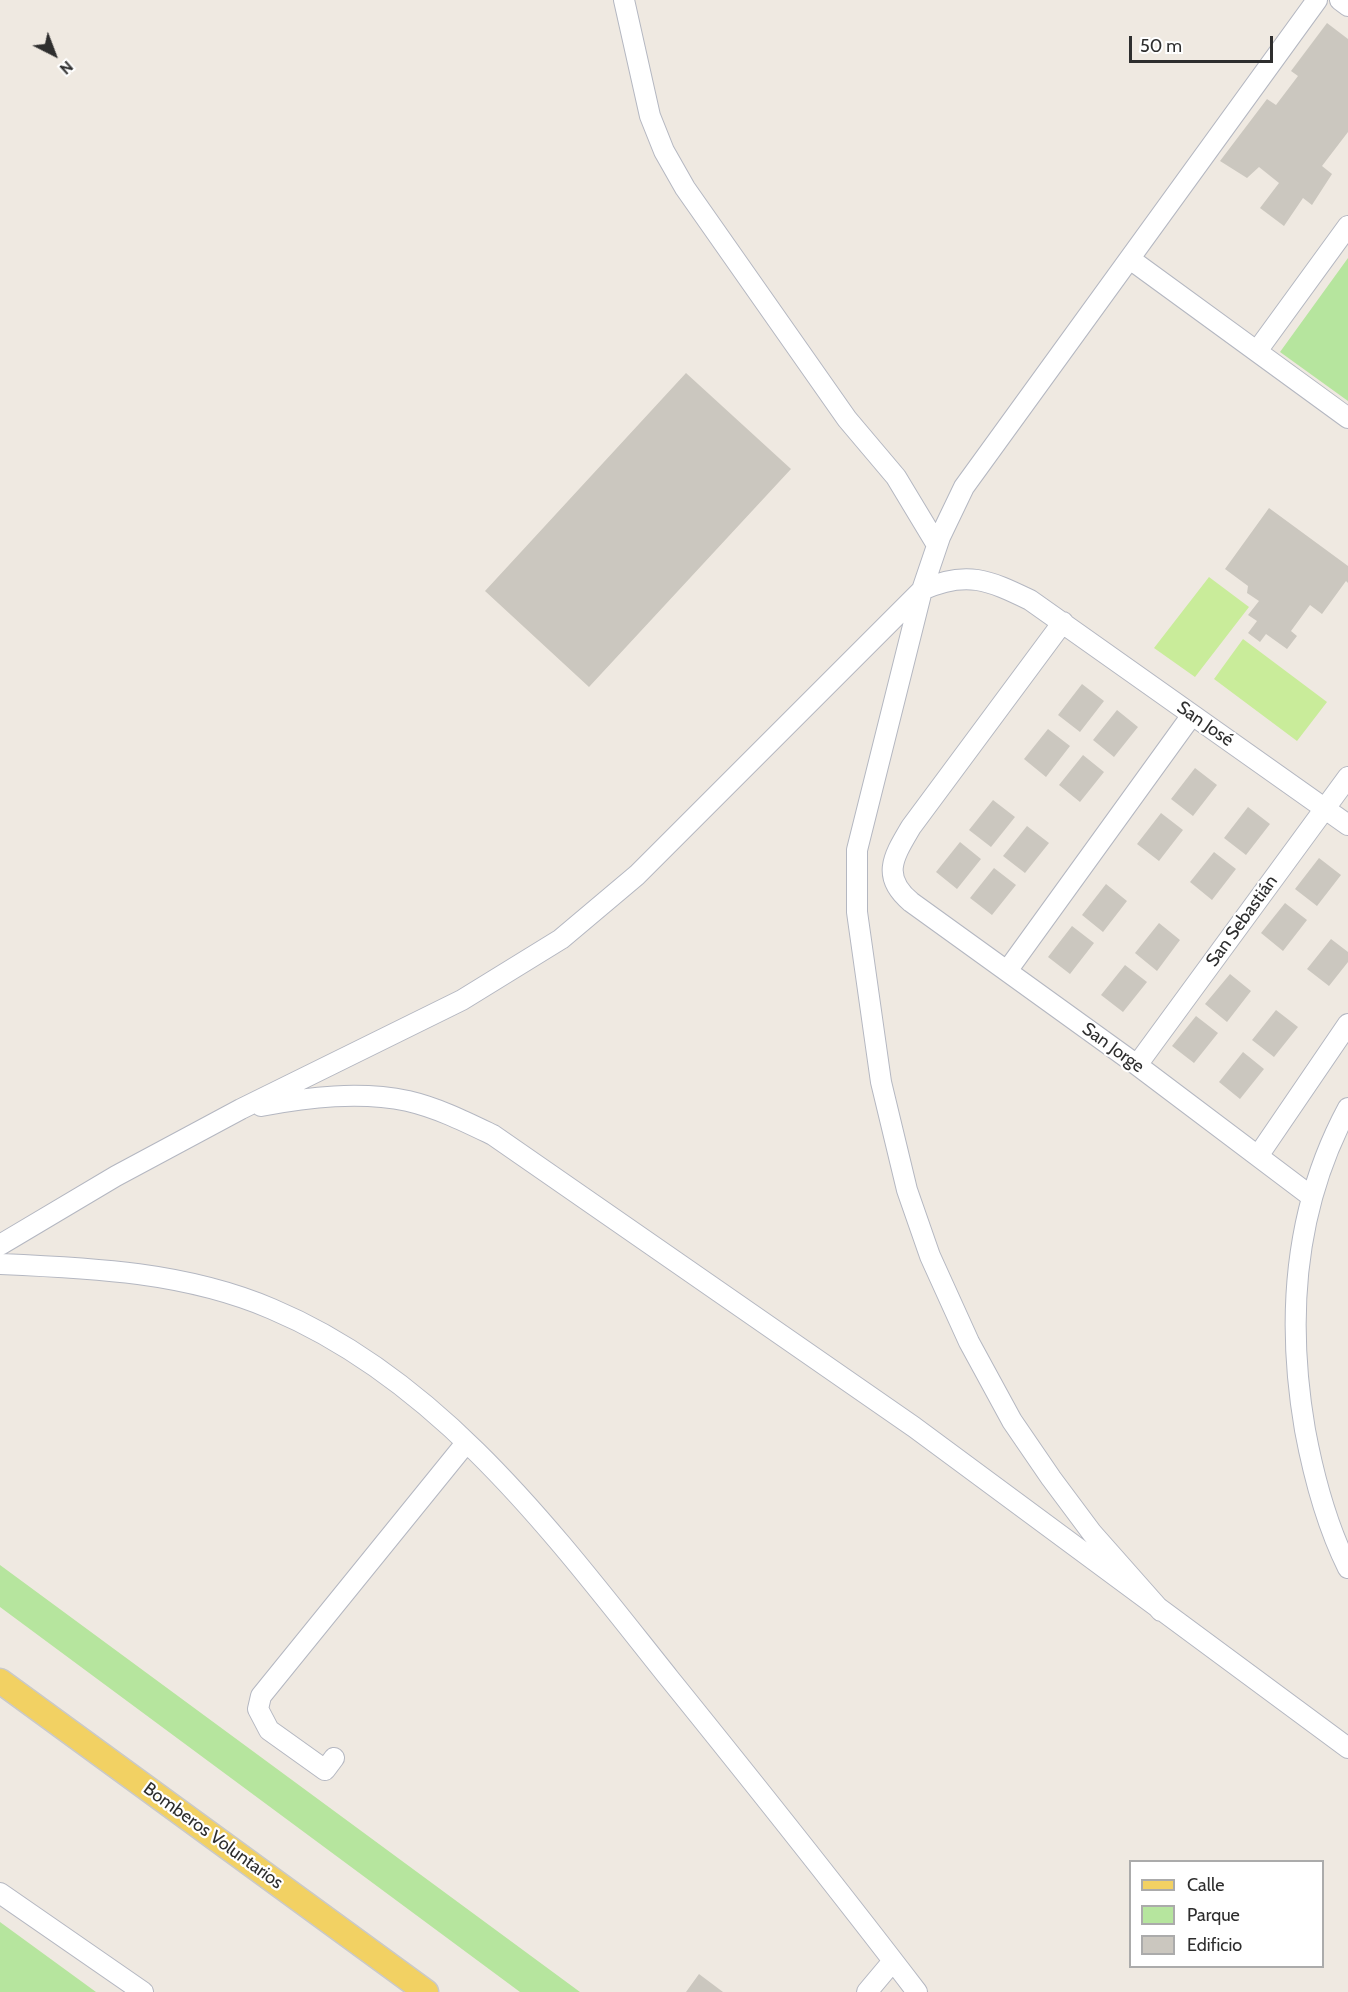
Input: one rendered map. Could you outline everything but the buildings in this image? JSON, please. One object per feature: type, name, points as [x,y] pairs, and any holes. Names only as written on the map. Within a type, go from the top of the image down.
[{"type":"main road","name":"Bomberos Voluntarios","points":[[0,1681],[426,1992]]},
{"type":"street","points":[[624,0],[650,116],[664,151],[685,188],[847,419],[896,477],[937,545]]},
{"type":"street","points":[[1161,1611],[1092,1533],[1012,1421],[969,1342],[930,1256],[908,1190],[881,1082],[857,912],[856,850],[922,590],[937,545],[964,487],[1317,0]]},
{"type":"street","points":[[1340,0],[1348,6]]},
{"type":"street","points":[[1257,351],[1348,226]]},
{"type":"street","points":[[1130,260],[1348,418]]},
{"type":"street","name":"San José","points":[[922,590],[945,580],[981,580],[999,584],[1030,600],[1348,825]]},
{"type":"street","points":[[0,1245],[116,1176],[241,1109],[462,1000],[561,939],[637,875],[922,590]]},
{"type":"street","name":"San Jorge","points":[[1063,622],[899,847],[893,860],[893,879],[901,894],[911,902],[1137,1065],[1312,1197]]},
{"type":"street","points":[[1007,971],[1192,715]]},
{"type":"street","name":"San Sebastián","points":[[1137,1065],[1348,777]]},
{"type":"street","points":[[1258,1156],[1348,1024]]},
{"type":"street","points":[[241,1109],[317,1098],[364,1096],[408,1101],[453,1116],[493,1135],[914,1427],[1348,1748]]},
{"type":"street","points":[[1348,1108],[1322,1163],[1312,1197],[1301,1241],[1294,1318],[1296,1357],[1312,1465],[1333,1539],[1348,1568]]},
{"type":"street","points":[[0,1263],[149,1275],[206,1288],[272,1309],[332,1340],[382,1371],[466,1443],[529,1507],[594,1584],[917,1992]]},
{"type":"street","points":[[333,1758],[325,1770],[269,1730],[258,1709],[261,1696],[466,1443]]},
{"type":"street","points":[[0,1893],[143,1992]]},
{"type":"street","points":[[867,1992],[893,1961]]},
{"type":"green space","points":[[1348,258],[1348,401],[1280,352]]},
{"type":"green space","points":[[1209,577],[1249,607],[1195,677],[1154,648]]},
{"type":"green space","points":[[1243,639],[1327,702],[1297,741],[1214,679]]},
{"type":"green space","points":[[0,1565],[580,1992],[520,1992],[0,1607]]},
{"type":"green space","points":[[0,1922],[96,1992],[0,1992]]}]
